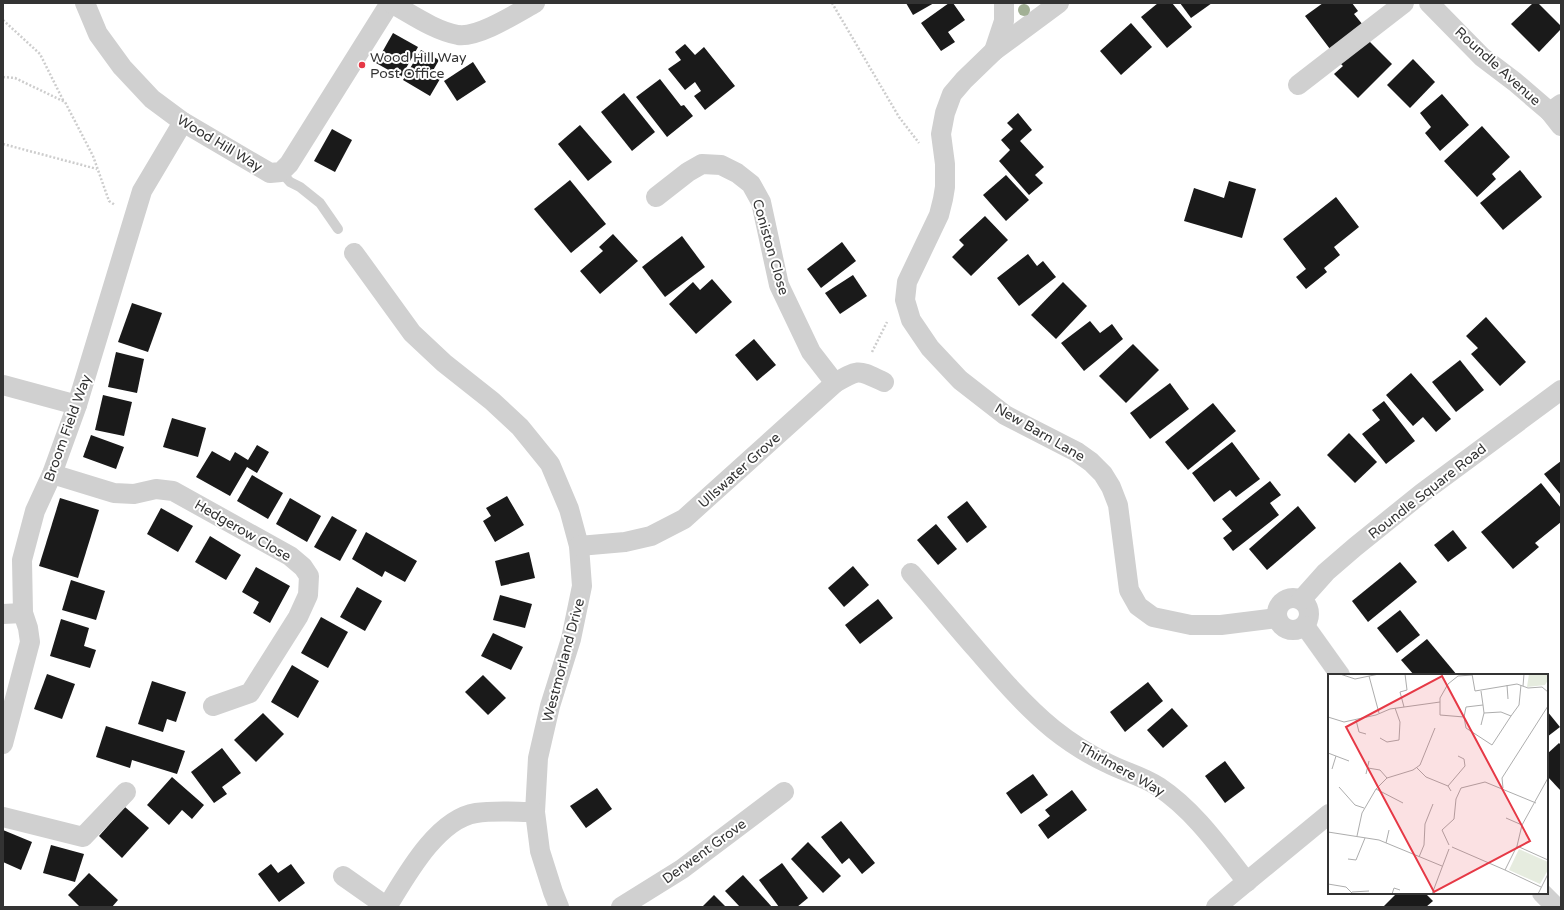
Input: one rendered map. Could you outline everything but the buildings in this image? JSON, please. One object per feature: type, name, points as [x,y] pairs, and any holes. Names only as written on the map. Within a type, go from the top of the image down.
[{"type":"street","name":"Wood Hill Way","points":[[85,3],[98,34],[122,67],[152,99],[183,122],[270,173],[281,172],[289,164],[390,3],[434,26],[459,35],[479,32],[535,3]]},
{"type":"street","points":[[994,52],[1004,21],[1004,3]]},
{"type":"street","name":"New Barn Lane","points":[[1059,3],[994,52],[964,80],[952,94],[945,113],[941,134],[946,164],[943,199],[939,215],[908,282],[906,300],[911,320],[930,348],[960,380],[1005,415],[1077,452],[1091,462],[1103,474],[1111,487],[1118,505],[1129,590],[1138,606],[1154,617],[1191,625],[1221,625],[1277,618]]},
{"type":"street","points":[[1298,85],[1404,3]]},
{"type":"street","name":"Roundle Avenue","points":[[1430,3],[1482,57],[1557,114]]},
{"type":"street","name":"Broom Field Way","points":[[3,744],[30,642],[23,613],[22,560],[35,511],[52,474],[77,405],[142,191],[183,122]]},
{"type":"street","name":"Coniston Close","points":[[656,197],[688,172],[702,164],[721,165],[737,173],[751,184],[761,202],[780,285],[811,352],[835,383]]},
{"type":"street","name":"Westmorland Drive","points":[[354,253],[412,333],[444,363],[492,401],[520,427],[550,464],[569,509],[579,546],[582,586],[571,639],[550,706],[538,758],[535,812],[540,851],[559,907]]},
{"type":"street","points":[[863,372],[884,382]]},
{"type":"street","name":"Ullswater Grove","points":[[579,546],[625,542],[651,536],[684,519],[835,383],[850,375],[863,372]]},
{"type":"street","points":[[3,385],[77,405]]},
{"type":"street","name":"Roundle Square Road","points":[[1301,600],[1326,572],[1355,547],[1422,493],[1561,390]]},
{"type":"street","name":"Hedgerow Close","points":[[52,474],[114,493],[134,494],[156,489],[173,491],[280,550],[303,566],[309,576],[308,595],[298,617],[267,668],[250,692],[213,706]]},
{"type":"street","name":"Thirlmere Way","points":[[911,573],[1006,685],[1031,710],[1055,730],[1107,763],[1138,775],[1159,786],[1195,819],[1216,842],[1247,882]]},
{"type":"street","points":[[1290,598],[1301,600],[1308,608],[1309,613],[1305,626],[1297,630],[1287,630],[1279,623],[1277,618],[1278,607],[1285,599],[1290,598]]},
{"type":"street","points":[[3,614],[23,613]]},
{"type":"street","points":[[1305,626],[1339,674]]},
{"type":"street","points":[[3,817],[83,837],[126,792]]},
{"type":"street","name":"Derwent Grove","points":[[621,907],[682,869],[784,792]]},
{"type":"street","points":[[343,876],[387,907],[414,863],[447,826],[475,813],[535,812]]},
{"type":"street","points":[[1216,907],[1328,815]]},
{"type":"street","points":[[1543,894],[1556,907]]},
{"type":"lane","points":[[281,172],[290,182],[300,187],[320,204],[338,229]]},
{"type":"path","points":[[832,3],[900,117],[923,148]]},
{"type":"path","points":[[3,20],[40,54],[93,156],[109,201],[134,217]]},
{"type":"path","points":[[3,77],[15,78],[65,102]]},
{"type":"path","points":[[3,144],[98,170]]},
{"type":"path","points":[[863,372],[888,320],[907,305]]},
{"type":"place","name":"Wood Hill Way Post Office","points":[[362,65]]}]
